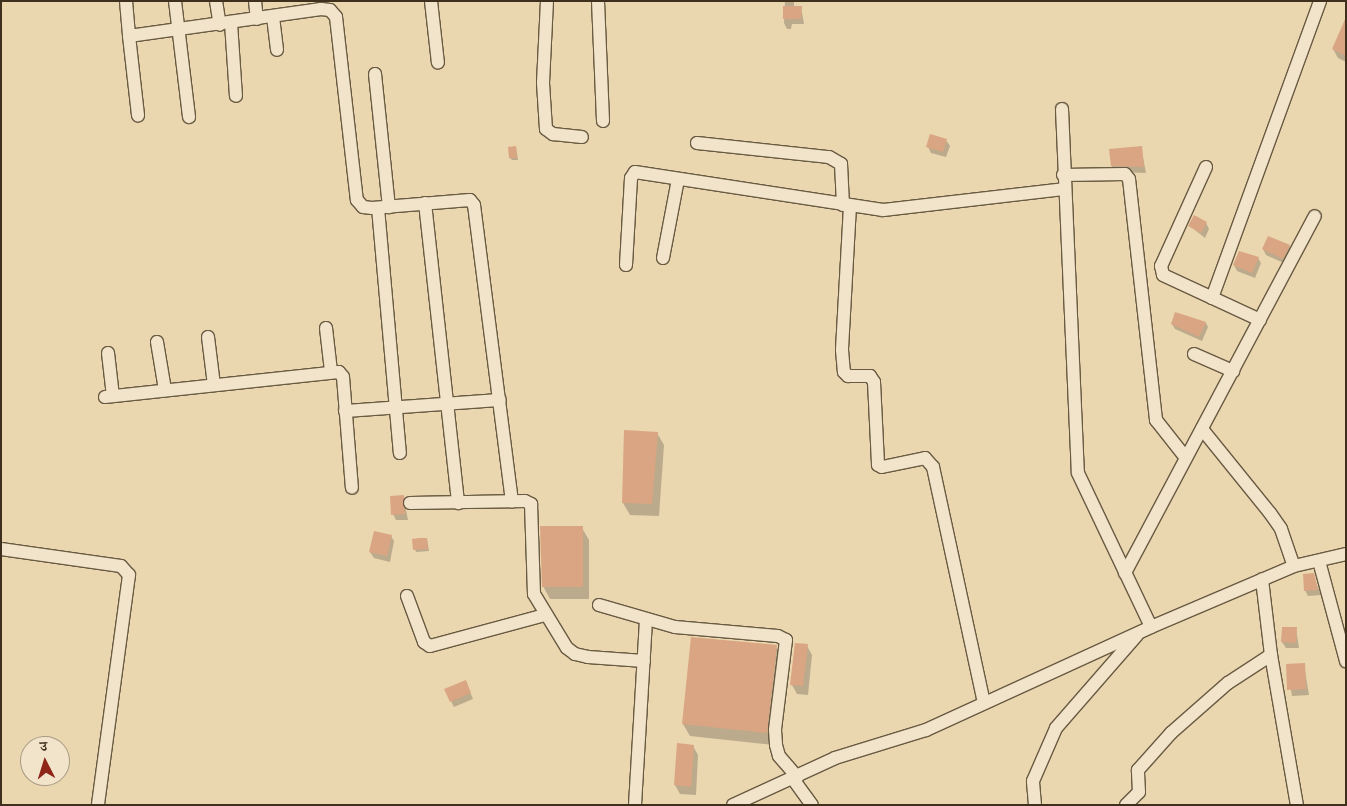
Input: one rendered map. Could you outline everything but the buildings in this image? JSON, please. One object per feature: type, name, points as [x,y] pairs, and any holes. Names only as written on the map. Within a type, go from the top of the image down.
[{"type":"street","points":[[126,1],[138,115]]},
{"type":"street","points":[[175,1],[189,117]]},
{"type":"street","points":[[216,1],[226,24],[236,96]]},
{"type":"street","points":[[255,1],[258,19]]},
{"type":"street","points":[[431,1],[438,62]]},
{"type":"street","points":[[548,1],[543,83],[546,129],[553,134],[582,137]]},
{"type":"street","points":[[598,1],[602,121]]},
{"type":"street","points":[[1212,298],[1320,1]]},
{"type":"street","points":[[129,36],[180,31],[273,17],[305,6],[330,10],[336,17],[357,200],[363,207],[470,200],[474,205],[512,502]]},
{"type":"street","points":[[273,17],[277,50]]},
{"type":"street","points":[[375,74],[400,453]]},
{"type":"street","points":[[1062,109],[1063,175],[1078,473],[1151,627]]},
{"type":"street","points":[[697,143],[829,157],[841,164],[847,205],[842,350],[844,372],[848,376],[870,376],[874,382],[878,465],[925,458],[934,467],[984,703]]},
{"type":"street","points":[[1206,167],[1161,266],[1163,275],[1172,282],[1260,320]]},
{"type":"street","points":[[626,265],[632,174],[635,172],[847,205],[895,209],[1064,189]]},
{"type":"street","points":[[1063,175],[1125,174],[1129,179],[1156,420],[1186,458]]},
{"type":"street","points":[[663,258],[678,179]]},
{"type":"street","points":[[425,203],[458,503]]},
{"type":"street","points":[[1125,572],[1315,216]]},
{"type":"street","points":[[326,328],[331,371]]},
{"type":"street","points":[[208,337],[214,384]]},
{"type":"street","points":[[157,342],[165,390]]},
{"type":"street","points":[[108,353],[109,397],[331,371],[343,377],[352,488]]},
{"type":"street","points":[[1194,354],[1233,371]]},
{"type":"street","points":[[345,411],[447,402],[500,400]]},
{"type":"street","points":[[1202,429],[1281,529],[1294,566]]},
{"type":"street","points":[[410,503],[525,501],[531,504],[531,583],[536,603],[575,654],[644,661]]},
{"type":"street","points":[[733,805],[836,758],[926,730],[1139,632],[1294,566],[1342,556],[1346,544]]},
{"type":"street","points":[[1,549],[121,566],[129,575],[98,805]]},
{"type":"street","points":[[1319,561],[1346,660]]},
{"type":"street","points":[[1262,580],[1272,655],[1297,805]]},
{"type":"street","points":[[407,596],[424,642],[430,646],[545,615]]},
{"type":"street","points":[[599,605],[675,627],[778,636],[786,640],[776,745],[779,756],[812,805]]},
{"type":"street","points":[[635,805],[646,619]]},
{"type":"street","points":[[1033,803],[1033,781],[1056,728],[1139,632]]},
{"type":"street","points":[[1144,805],[1139,792],[1138,770],[1171,733],[1228,683],[1272,655]]},
{"type":"street","points":[[1126,805],[1139,792]]}]
